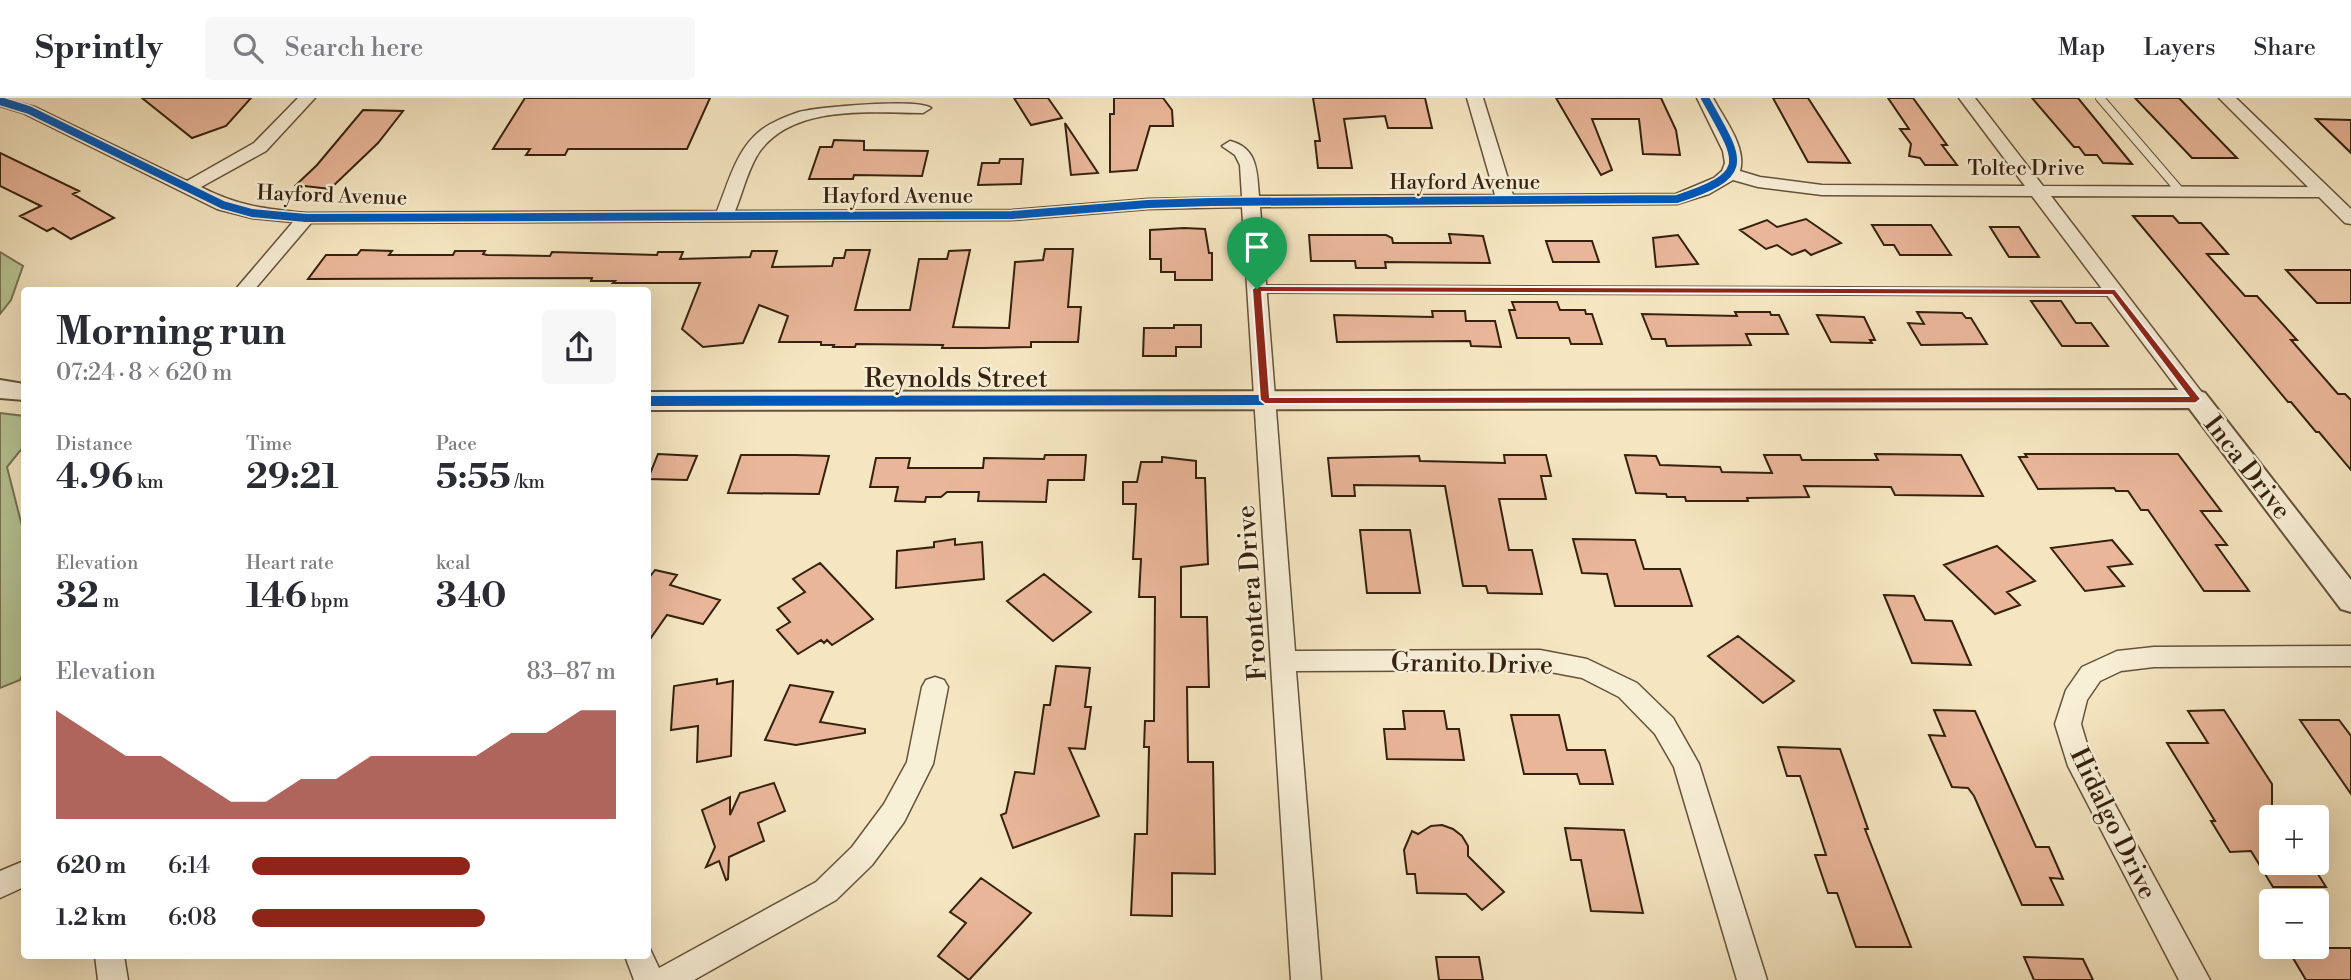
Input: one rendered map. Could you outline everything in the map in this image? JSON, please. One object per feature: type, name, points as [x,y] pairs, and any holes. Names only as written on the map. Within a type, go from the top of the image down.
[{"type":"street","points":[[187,188],[261,147],[307,98]]},
{"type":"street","points":[[1475,98],[1506,201]]},
{"type":"street","points":[[1705,98],[1733,150],[1736,163],[1731,174]]},
{"type":"street","name":"Inca Drive","points":[[1967,98],[2351,601]]},
{"type":"street","points":[[2227,98],[2351,219]]},
{"type":"street","name":"Hayford Avenue","points":[[0,102],[29,110],[223,205],[252,213],[306,218],[1012,215],[1148,204],[1677,199],[1717,185],[1731,174]]},
{"type":"street","points":[[724,216],[752,150],[765,136],[787,122],[814,113],[843,109],[923,108]]},
{"type":"street","name":"Frontera Drive","points":[[1230,146],[1242,152],[1248,165],[1306,980]]},
{"type":"street","name":"Toltec Drive","points":[[1731,174],[1758,182],[1822,190],[2323,192]]},
{"type":"street","points":[[247,287],[306,218]]},
{"type":"street","points":[[0,389],[21,392]]},
{"type":"street","name":"Reynolds Street","points":[[651,401],[2196,399]]},
{"type":"street","name":"Hidalgo Drive","points":[[2195,980],[2081,766],[2068,724],[2075,696],[2091,674],[2117,661],[2154,657],[2351,656]]},
{"type":"street","name":"Granito Drive","points":[[1283,661],[1540,660],[1587,669],[1628,690],[1664,726],[1686,764],[1752,980]]},
{"type":"street","points":[[664,980],[826,891],[862,856],[894,813],[920,764],[935,687]]},
{"type":"street","points":[[0,885],[21,875]]},
{"type":"street","points":[[110,959],[113,980]]},
{"type":"street","points":[[640,959],[649,980]]},
{"type":"lane","points":[[2099,98],[2180,191]]},
{"type":"lane","points":[[1257,289],[2115,292]]},
{"type":"green space","points":[[0,252],[23,266],[11,300],[0,314]]},
{"type":"green space","points":[[0,413],[21,416],[21,450],[7,467],[21,522],[21,678],[0,688]]},
{"type":"building","points":[[142,98],[251,98],[226,126],[192,138]]},
{"type":"building","points":[[525,98],[710,98],[687,149],[568,149],[565,155],[526,155],[530,149],[493,149]]},
{"type":"building","points":[[1014,98],[1048,98],[1062,118],[1031,125]]},
{"type":"building","points":[[1114,98],[1163,98],[1172,110],[1173,126],[1150,126],[1137,170],[1110,172],[1110,114],[1114,114]]},
{"type":"building","points":[[1313,98],[1425,98],[1432,128],[1388,128],[1385,116],[1344,119],[1352,168],[1318,168],[1315,141],[1320,141]]},
{"type":"building","points":[[1556,98],[1661,98],[1676,130],[1680,155],[1643,154],[1639,119],[1592,119],[1612,170],[1601,175]]},
{"type":"building","points":[[1773,98],[1808,98],[1850,163],[1808,162]]},
{"type":"building","points":[[1888,98],[1913,98],[1947,145],[1942,145],[1957,165],[1925,165],[1920,158],[1909,156],[1911,144],[1900,129],[1909,129]]},
{"type":"building","points":[[2032,98],[2078,98],[2132,164],[2103,163],[2097,155],[2085,155],[2079,147],[2074,147]]},
{"type":"building","points":[[2135,98],[2179,98],[2237,158],[2192,158]]},
{"type":"building","points":[[363,110],[403,111],[378,143],[330,189],[296,185],[317,165]]},
{"type":"building","points":[[2316,119],[2351,120],[2351,153]]},
{"type":"building","points":[[1065,123],[1098,173],[1071,175]]},
{"type":"building","points":[[834,140],[864,141],[864,150],[928,151],[922,176],[854,175],[853,179],[809,179],[820,147],[832,147]]},
{"type":"building","points":[[0,153],[79,191],[73,194],[114,218],[71,239],[53,228],[47,231],[20,216],[41,206],[0,186]]},
{"type":"building","points":[[1000,159],[1023,159],[1021,184],[978,185],[982,163],[999,163]]},
{"type":"building","points":[[2133,216],[2173,216],[2179,223],[2201,223],[2228,254],[2207,254],[2245,296],[2257,296],[2297,340],[2291,340],[2338,394],[2345,394],[2351,400],[2351,470],[2319,432],[2288,402]]},
{"type":"building","points":[[1806,219],[1841,243],[1811,255],[1805,250],[1792,255],[1777,245],[1766,249],[1740,230],[1767,220],[1777,227]]},
{"type":"building","points":[[1872,225],[1931,225],[1951,255],[1900,255],[1894,245],[1884,245]]},
{"type":"building","points":[[1990,227],[2019,227],[2039,257],[2009,257]]},
{"type":"building","points":[[1205,229],[1209,253],[1212,253],[1212,280],[1175,280],[1175,272],[1161,272],[1161,259],[1150,259],[1150,230]]},
{"type":"building","points":[[1449,234],[1483,236],[1490,263],[1385,262],[1386,268],[1356,268],[1355,261],[1311,261],[1309,235],[1386,235],[1392,238],[1393,243],[1451,243]]},
{"type":"building","points":[[1678,235],[1698,264],[1656,267],[1653,238]]},
{"type":"building","points":[[1546,241],[1592,241],[1599,262],[1553,262]]},
{"type":"building","points":[[1045,249],[1073,249],[1068,307],[1081,307],[1078,342],[1031,342],[1031,347],[942,348],[943,345],[856,344],[855,347],[833,347],[834,345],[821,345],[821,342],[779,342],[788,316],[759,305],[743,343],[703,347],[682,329],[700,283],[613,283],[615,281],[591,281],[592,278],[308,279],[326,255],[357,255],[361,250],[392,251],[389,255],[453,255],[455,251],[485,251],[483,254],[487,255],[550,256],[552,252],[657,255],[658,252],[683,252],[680,259],[750,257],[752,251],[777,251],[772,267],[832,266],[834,258],[844,258],[846,250],[870,250],[855,310],[910,310],[919,259],[947,259],[949,251],[970,250],[953,327],[1009,328],[1015,262],[1043,260]]},
{"type":"building","points":[[2286,270],[2351,270],[2351,303],[2317,303]]},
{"type":"building","points":[[2031,301],[2061,301],[2076,323],[2091,323],[2108,346],[2062,346]]},
{"type":"building","points":[[1512,302],[1557,302],[1560,310],[1585,310],[1586,314],[1592,314],[1602,344],[1571,344],[1569,338],[1517,338],[1509,310],[1515,310]]},
{"type":"building","points":[[1432,311],[1465,311],[1466,321],[1495,321],[1501,347],[1471,346],[1470,341],[1337,342],[1334,315],[1433,317]]},
{"type":"building","points":[[1735,312],[1770,312],[1771,315],[1779,315],[1788,334],[1746,334],[1751,345],[1667,346],[1665,339],[1652,339],[1642,314],[1737,316]]},
{"type":"building","points":[[1917,312],[1962,313],[1966,318],[1971,318],[1987,344],[1921,345],[1908,323],[1924,324]]},
{"type":"building","points":[[1817,315],[1864,317],[1875,340],[1870,340],[1872,343],[1831,342]]},
{"type":"building","points":[[1174,325],[1201,325],[1201,347],[1176,347],[1176,356],[1143,356],[1144,328],[1174,328]]},
{"type":"building","points":[[658,454],[697,456],[687,480],[651,479]]},
{"type":"building","points":[[1875,454],[1961,455],[1983,496],[1895,495],[1891,487],[1804,486],[1809,497],[1686,501],[1685,497],[1636,493],[1625,455],[1656,456],[1660,465],[1720,467],[1722,472],[1772,473],[1764,455],[1800,455],[1802,460],[1878,460]]},
{"type":"building","points":[[2025,454],[2178,454],[2221,511],[2201,511],[2227,545],[2216,545],[2249,591],[2204,591],[2148,510],[2141,510],[2128,491],[2116,491],[2114,488],[2038,489],[2019,457],[2027,457]]},
{"type":"building","points":[[741,455],[829,456],[819,494],[728,493]]},
{"type":"building","points":[[1045,455],[1086,455],[1084,480],[1048,480],[1046,502],[978,501],[979,492],[947,492],[941,497],[926,497],[925,502],[895,501],[898,487],[870,487],[876,458],[910,458],[908,468],[983,468],[984,458],[1044,459]]},
{"type":"building","points":[[1504,455],[1546,455],[1551,476],[1541,476],[1546,499],[1499,499],[1509,550],[1532,550],[1542,594],[1488,593],[1486,586],[1463,586],[1445,486],[1354,485],[1355,496],[1332,496],[1328,458],[1419,456],[1420,461],[1505,463]]},
{"type":"building","points":[[1162,457],[1196,461],[1196,478],[1205,478],[1208,564],[1181,567],[1181,617],[1207,617],[1209,687],[1187,687],[1188,762],[1213,762],[1215,874],[1172,873],[1172,916],[1131,915],[1135,834],[1147,834],[1149,747],[1144,747],[1145,721],[1154,721],[1155,597],[1139,597],[1141,559],[1133,559],[1136,504],[1123,504],[1123,482],[1137,482],[1141,462],[1162,462]]},
{"type":"building","points":[[1360,530],[1410,530],[1420,593],[1367,593]]},
{"type":"building","points":[[955,539],[955,545],[982,542],[984,579],[896,588],[897,551],[934,547],[934,542]]},
{"type":"building","points":[[1573,539],[1635,540],[1644,569],[1680,569],[1692,606],[1615,606],[1607,574],[1582,573]]},
{"type":"building","points":[[2112,540],[2132,564],[2108,567],[2124,586],[2085,591],[2051,548]]},
{"type":"building","points":[[1997,546],[2035,581],[2007,592],[2020,605],[1995,614],[1944,565]]},
{"type":"building","points":[[820,563],[873,619],[832,645],[827,640],[824,643],[821,640],[798,654],[777,630],[790,622],[778,608],[805,592],[793,579]]},
{"type":"building","points":[[655,570],[677,575],[670,585],[720,600],[703,624],[667,615],[651,638],[651,575]]},
{"type":"building","points":[[1044,574],[1091,612],[1053,641],[1007,601]]},
{"type":"building","points":[[1884,595],[1914,596],[1925,620],[1952,621],[1971,665],[1912,663]]},
{"type":"building","points":[[1738,636],[1794,681],[1763,703],[1708,656]]},
{"type":"building","points":[[1056,666],[1090,668],[1085,707],[1091,707],[1085,749],[1069,748],[1099,816],[1013,848],[1001,815],[1006,813],[1015,772],[1034,774],[1044,705],[1050,705]]},
{"type":"building","points":[[717,679],[717,684],[733,681],[731,756],[697,762],[698,726],[671,730],[674,686]]},
{"type":"building","points":[[790,685],[833,692],[820,722],[865,729],[865,733],[796,745],[765,740]]},
{"type":"building","points":[[1934,710],[1975,711],[2036,847],[2049,847],[2063,879],[2050,878],[2063,905],[2022,905],[1974,796],[1968,788],[1952,787],[1929,735],[1945,736]]},
{"type":"building","points":[[2224,710],[2272,784],[2272,805],[2259,805],[2259,864],[2251,851],[2230,852],[2211,821],[2215,821],[2167,743],[2208,743],[2188,711]]},
{"type":"building","points":[[1403,711],[1444,711],[1447,729],[1459,729],[1464,760],[1387,759],[1384,729],[1405,729]]},
{"type":"building","points":[[1511,715],[1559,715],[1567,750],[1605,750],[1613,784],[1580,784],[1577,774],[1524,774]]},
{"type":"building","points":[[2300,720],[2339,720],[2351,736],[2351,794]]},
{"type":"building","points":[[1778,747],[1840,749],[1868,829],[1865,829],[1911,947],[1856,947],[1837,893],[1828,893],[1815,855],[1826,855],[1800,776],[1787,776]]},
{"type":"building","points":[[774,783],[785,811],[758,823],[764,841],[729,857],[726,880],[719,861],[706,867],[715,847],[702,810],[730,797],[730,815],[740,793]]},
{"type":"building","points":[[1442,825],[1462,836],[1468,846],[1468,856],[1504,892],[1482,910],[1466,894],[1417,893],[1415,874],[1407,874],[1404,850],[1412,831],[1418,834],[1431,826]]},
{"type":"building","points":[[1565,828],[1624,830],[1643,913],[1591,911],[1581,860],[1571,860]]},
{"type":"building","points":[[2266,875],[2318,875],[2326,887],[2273,887]]},
{"type":"building","points":[[981,878],[1031,913],[969,980],[938,956],[966,923],[950,912]]},
{"type":"building","points":[[2329,948],[2351,948],[2351,980],[2306,980],[2294,959],[2329,959]]},
{"type":"building","points":[[1436,957],[1479,957],[1483,980],[1439,980]]},
{"type":"building","points":[[2024,957],[2083,959],[2093,980],[2034,980]]},
{"type":"cycle path","points":[[0,101],[29,110],[223,205],[252,213],[306,218],[1012,215],[1148,204],[1212,202],[1677,199],[1703,191],[1720,182],[1730,173],[1734,163],[1726,136],[1705,98]]},
{"type":"cycle path","points":[[651,401],[1265,400]]},
{"type":"route","points":[[1257,289],[2115,292],[2196,399],[1265,400],[1257,289]]}]
